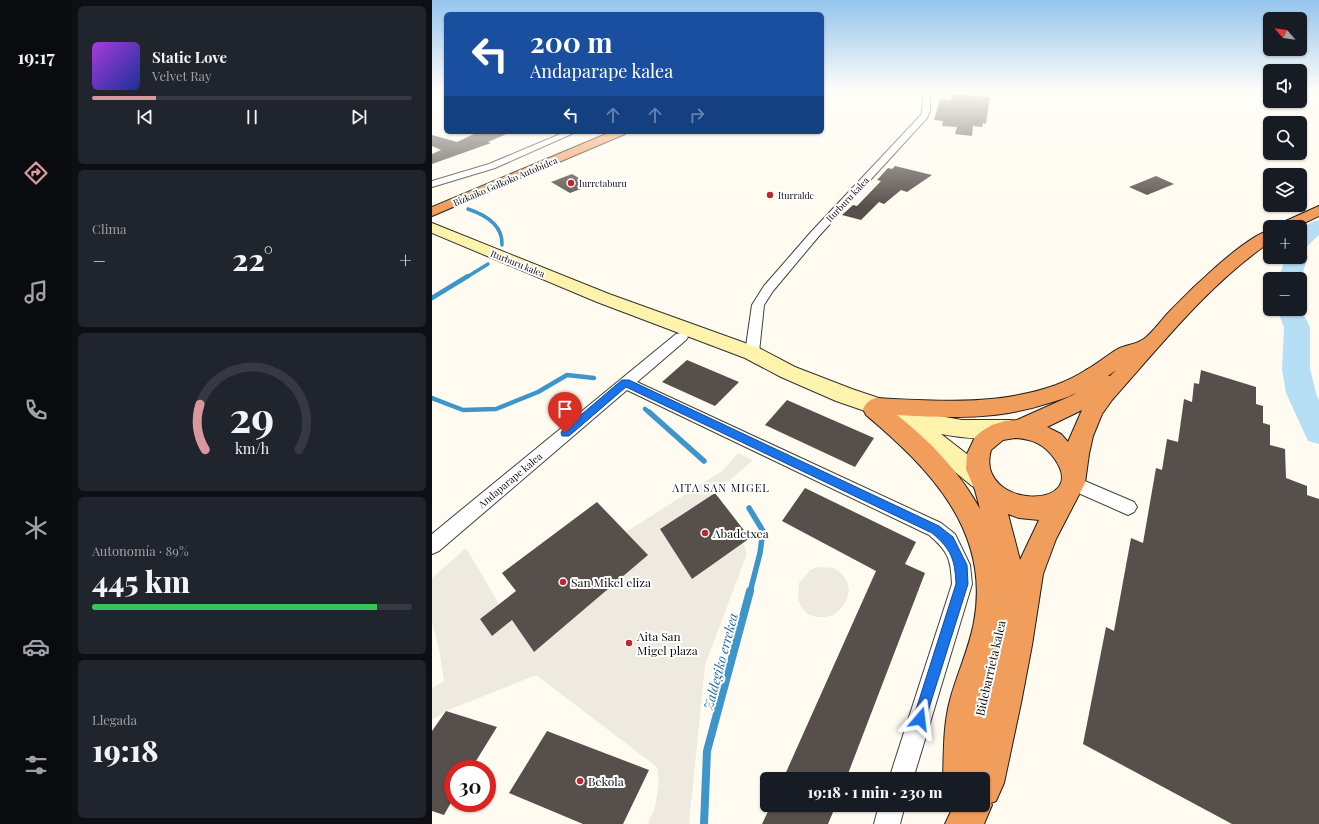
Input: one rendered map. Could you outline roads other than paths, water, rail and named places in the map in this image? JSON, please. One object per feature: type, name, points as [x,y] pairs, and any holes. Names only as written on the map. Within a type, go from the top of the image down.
[{"type":"highway","name":"Bizkaiko Golkoko Autobidea","points":[[435,207],[598,134]]},
{"type":"highway","name":"Bizkaiko Golkoko Autobidea","points":[[435,207],[617,134]]},
{"type":"highway","points":[[1298,220],[1319,210]]},
{"type":"highway","points":[[989,772],[1016,655],[1023,602],[1029,575],[1041,543],[1071,484],[1081,434],[1094,408],[1149,345],[1215,277],[1263,239]]},
{"type":"highway","points":[[875,408],[952,410],[997,407],[1026,402],[1064,390],[1093,376],[1124,354],[1149,345]]},
{"type":"highway","points":[[1015,429],[1035,432],[1042,435],[1061,448],[1070,460],[1071,484],[1056,504],[1042,508],[1027,509],[1012,505],[998,497],[984,483],[977,465],[978,452],[985,440],[996,433],[1015,429],[1081,401],[1149,345]]},
{"type":"highway","points":[[875,408],[940,470],[964,503],[980,532],[989,562],[992,594],[989,621],[964,712],[960,772]]},
{"type":"highway","name":"Bidebarrieta kalea","points":[[967,772],[973,740],[1000,634],[1008,574],[1005,551],[984,483]]},
{"type":"highway","points":[[958,824],[959,812]]},
{"type":"highway","points":[[958,824],[961,812]]},
{"type":"highway","points":[[964,824],[970,812]]},
{"type":"street","name":"Iturburu kalea","points":[[752,353],[758,305],[768,289],[815,234],[912,129]]},
{"type":"street","points":[[432,184],[492,166],[567,134]]},
{"type":"street","name":"Iturburu kalea","points":[[432,228],[603,298]]},
{"type":"street","points":[[603,298],[752,353],[788,372],[875,408],[920,432],[951,454],[984,483]]},
{"type":"street","points":[[603,298],[640,319],[681,337],[778,372],[788,372]]},
{"type":"street","points":[[636,309],[645,316],[674,329],[681,337]]},
{"type":"street","points":[[681,337],[693,336],[719,345],[734,346]]},
{"type":"street","name":"Andaparape kalea","points":[[432,545],[681,337]]},
{"type":"street","points":[[752,353],[768,368]]},
{"type":"street","points":[[626,383],[935,529],[949,540],[961,565],[962,584],[903,772]]},
{"type":"street","points":[[875,408],[922,422],[962,429],[1015,429]]},
{"type":"street","points":[[1071,484],[1128,508]]},
{"type":"street","points":[[886,824],[890,812]]},
{"type":"waterway","name":"Zaldegiko errekea","points":[[468,209],[481,214],[496,226],[502,238],[502,245]]},
{"type":"waterway","points":[[1307,234],[1319,226]]},
{"type":"waterway","name":"Zaldegiko errekea","points":[[467,277],[488,264]]},
{"type":"waterway","points":[[1292,272],[1295,264]]},
{"type":"waterway","name":"Zaldegiko errekea","points":[[432,298],[468,276]]},
{"type":"waterway","points":[[1292,316],[1297,327],[1296,369],[1301,393],[1319,432]]},
{"type":"waterway","name":"Zaldegiko errekea","points":[[432,398],[463,410],[496,409],[538,392],[567,375],[594,378]]},
{"type":"waterway","name":"Zaldegiko errekea","points":[[645,409],[650,413]]},
{"type":"waterway","name":"Zaldegiko errekea","points":[[649,412],[704,461]]},
{"type":"waterway","name":"Zaldegiko errekea","points":[[749,508],[763,531],[760,553],[750,592]]},
{"type":"waterway","name":"Zaldegiko errekea","points":[[704,824],[707,751],[750,591]]},
{"type":"place","name":"Iurretaburu","points":[[571,183]]},
{"type":"place","name":"Iturralde","points":[[770,195]]},
{"type":"place","name":"Abadetxea","points":[[705,533]]},
{"type":"place","name":"San Mikel eliza","points":[[563,582]]},
{"type":"place","name":"Aita San Migel plaza","points":[[629,643]]},
{"type":"place","name":"Bekola","points":[[580,781]]},
{"type":"district","name":"AITA SAN MIGEL","points":[[721,487]]}]
